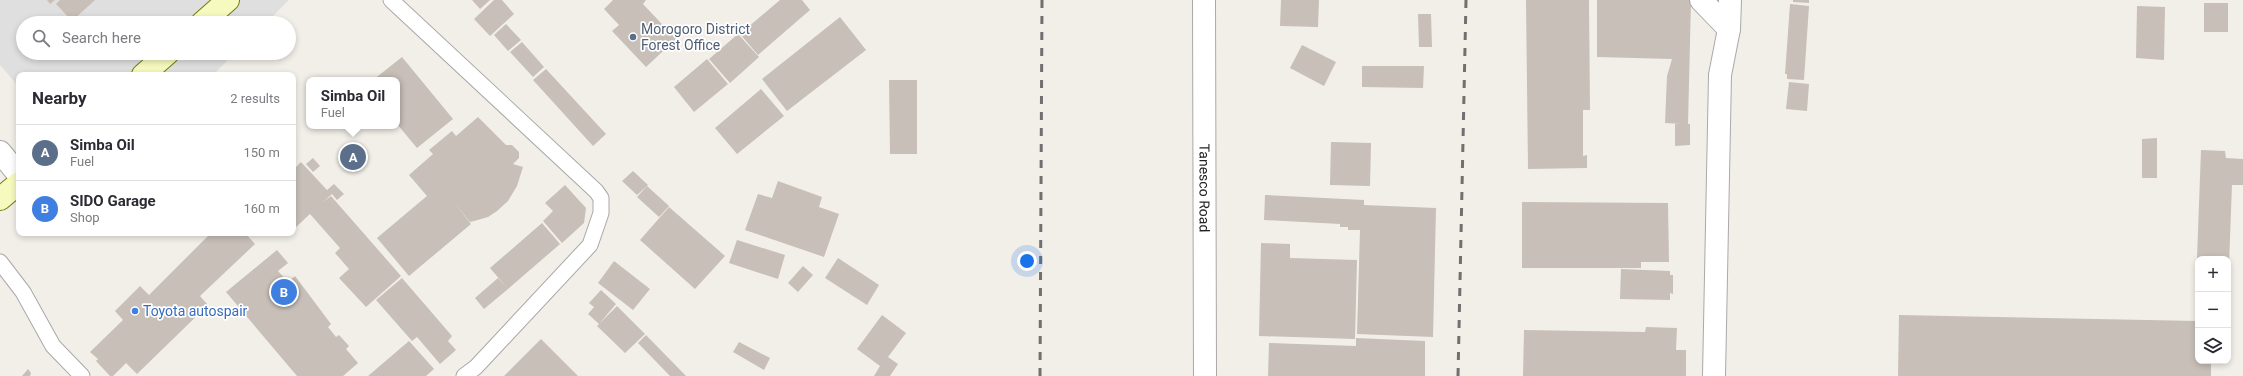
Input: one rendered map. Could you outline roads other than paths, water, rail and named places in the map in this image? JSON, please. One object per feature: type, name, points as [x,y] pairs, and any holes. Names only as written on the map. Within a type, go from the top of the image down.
[{"type":"main road","points":[[210,16],[228,0]]},
{"type":"main road","points":[[146,72],[160,60]]},
{"type":"main road","points":[[0,199],[16,186]]},
{"type":"street","name":"Tanesco Road","points":[[1204,0],[1205,376]]},
{"type":"street","points":[[1701,0],[1729,29]]},
{"type":"street","points":[[1714,376],[1720,75],[1729,29],[1730,0]]},
{"type":"street","points":[[0,152],[16,171]]},
{"type":"lane","points":[[391,0],[596,191],[601,198],[601,213],[590,245],[476,367],[464,376]]},
{"type":"lane","points":[[0,262],[23,292],[53,346],[82,376]]},
{"type":"railway","points":[[1040,376],[1042,0]]},
{"type":"railway","points":[[1458,376],[1466,0]]},
{"type":"place","name":"Morogoro District Forest Office","points":[[633,37]]},
{"type":"place","name":"Simba Oil","points":[[353,157]]},
{"type":"place","name":"SIDO Garage","points":[[284,292]]},
{"type":"place","name":"Toyota autospair","points":[[135,311]]}]
